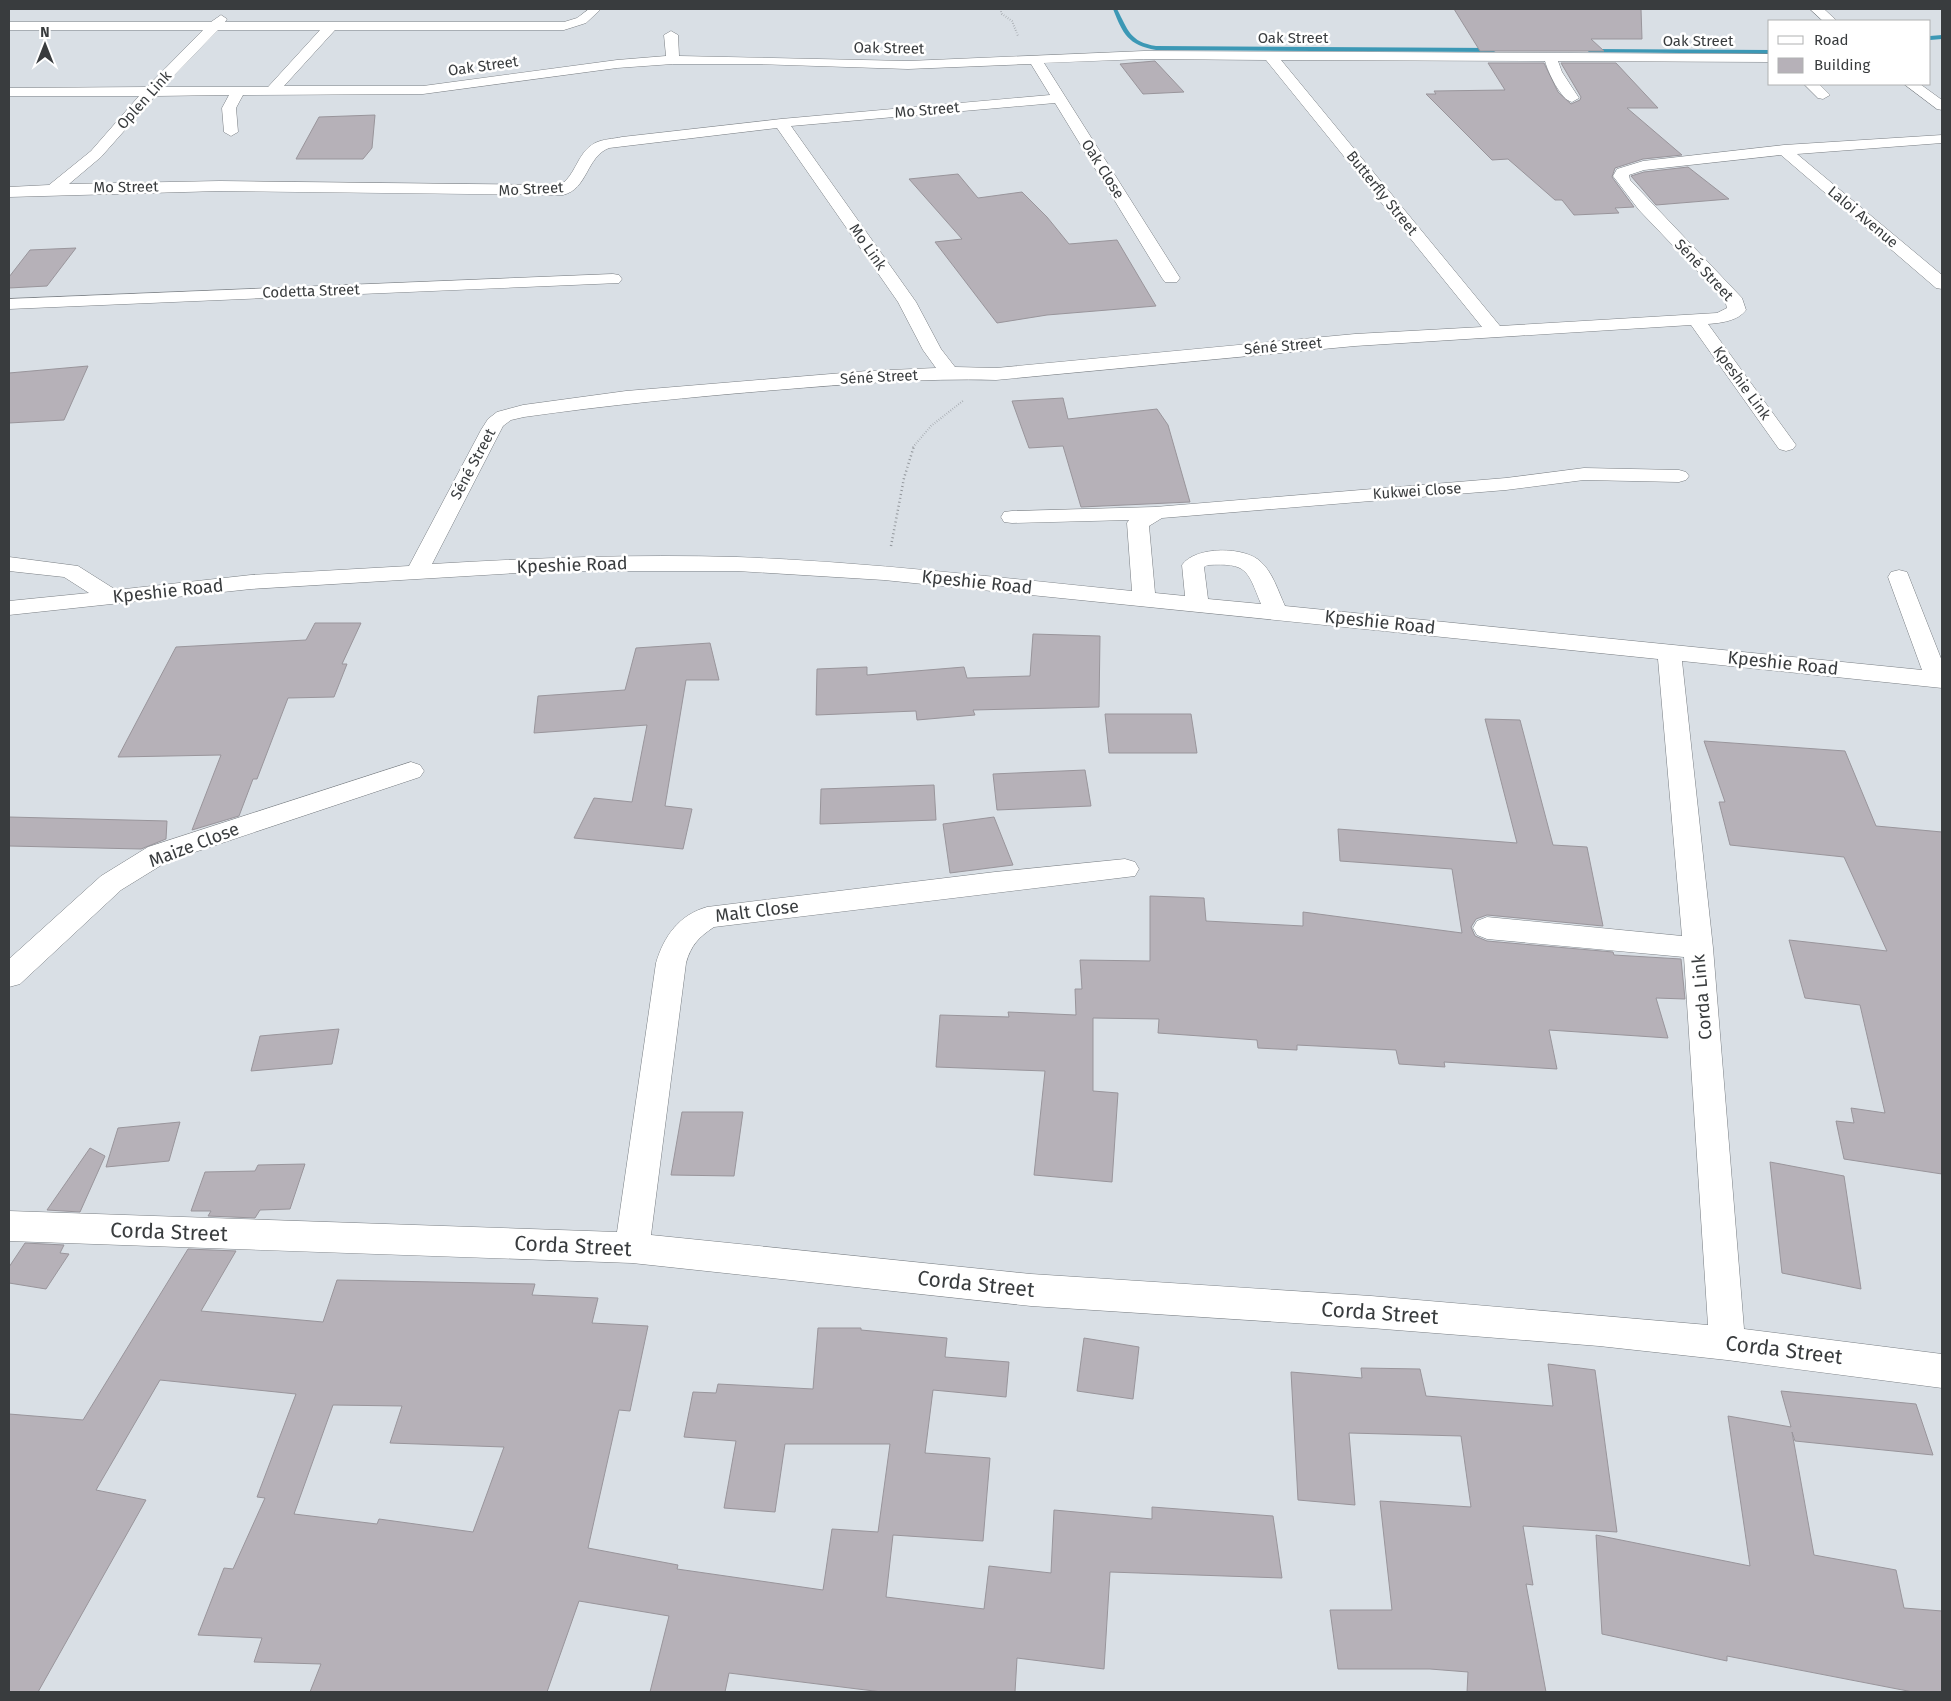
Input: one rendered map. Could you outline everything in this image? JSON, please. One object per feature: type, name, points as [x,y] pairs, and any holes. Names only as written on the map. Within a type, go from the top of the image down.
[{"type":"street","name":"Oplen Link","points":[[54,189],[96,154],[150,92],[233,9]]},
{"type":"street","points":[[9,26],[564,26],[578,23],[588,18],[595,9]]},
{"type":"street","points":[[1816,9],[1830,20]]},
{"type":"street","points":[[271,92],[332,26]]},
{"type":"street","points":[[670,35],[673,60]]},
{"type":"street","name":"Oak Street","points":[[9,92],[423,90],[617,64],[673,60],[748,60],[908,65],[1144,55],[1269,54],[1768,58]]},
{"type":"street","name":"Butterfly Street","points":[[1269,54],[1495,331]]},
{"type":"street","points":[[1550,56],[1555,72],[1572,98]]},
{"type":"street","name":"Oak Close","points":[[1035,59],[1171,278]]},
{"type":"street","points":[[1812,85],[1824,95]]},
{"type":"street","points":[[1912,85],[1942,106]]},
{"type":"street","points":[[231,132],[229,108],[238,92]]},
{"type":"street","name":"Mo Street","points":[[9,192],[178,186],[347,187],[498,191],[563,190],[572,186],[590,155],[599,147],[622,141],[781,123],[1059,98]]},
{"type":"street","name":"Mo Link","points":[[781,123],[906,302],[932,350],[949,373]]},
{"type":"street","name":"Séné Street","points":[[416,573],[491,430],[495,423],[504,416],[544,407],[626,397],[858,378],[949,373],[996,374],[1066,369],[1259,348],[1495,331],[1698,321],[1720,318],[1737,310],[1733,298],[1622,181],[1620,176],[1622,172],[1643,166],[1784,150],[1942,139]]},
{"type":"street","name":"Laloi Avenue","points":[[1784,150],[1942,284]]},
{"type":"street","name":"Codetta Street","points":[[9,304],[613,279]]},
{"type":"street","name":"Kpeshie Link","points":[[1698,321],[1786,445]]},
{"type":"street","name":"Kukwei Close","points":[[1012,517],[1155,513],[1180,509],[1506,484],[1584,474],[1680,476]]},
{"type":"street","points":[[1144,599],[1138,523],[1155,513]]},
{"type":"street","points":[[1198,604],[1193,565],[1201,558],[1228,557],[1242,559],[1255,566],[1275,611]]},
{"type":"street","name":"Kpeshie Road","points":[[9,608],[251,582],[551,564],[658,562],[736,564],[884,573],[1940,679]]},
{"type":"street","points":[[9,564],[70,571],[112,597]]},
{"type":"street","points":[[1899,577],[1940,679]]},
{"type":"street","name":"Corda Link","points":[[1669,652],[1698,948],[1727,1343]]},
{"type":"street","name":"Maize Close","points":[[9,976],[112,884],[158,854],[411,771]]},
{"type":"street","name":"Malt Close","points":[[632,1248],[671,963],[677,943],[691,927],[708,917],[996,882],[1125,869]]},
{"type":"street","points":[[1487,928],[1698,948]]},
{"type":"street","name":"Corda Street","points":[[9,1226],[632,1248],[1031,1290],[1371,1312],[1727,1343],[1942,1371]]},
{"type":"path","points":[[884,573],[910,454],[915,444],[928,429],[996,374]]},
{"type":"building","points":[[1454,9],[1641,9],[1642,39],[1591,39],[1604,51],[1480,51]]},
{"type":"building","points":[[1155,61],[1184,92],[1143,94],[1120,64]]},
{"type":"building","points":[[1488,63],[1544,63],[1558,92],[1571,104],[1580,100],[1581,97],[1561,63],[1616,63],[1658,108],[1627,108],[1682,155],[1643,159],[1615,168],[1612,177],[1634,207],[1615,208],[1619,213],[1574,215],[1562,200],[1555,200],[1508,159],[1492,160],[1426,94],[1436,94],[1434,91],[1505,90]]},
{"type":"building","points":[[375,115],[372,148],[363,159],[296,159],[319,117]]},
{"type":"building","points":[[1688,167],[1729,199],[1656,205],[1631,176],[1644,172]]},
{"type":"building","points":[[958,174],[978,198],[1022,192],[1047,217],[1069,244],[1117,240],[1156,306],[1047,315],[997,323],[935,242],[962,239],[909,179]]},
{"type":"building","points":[[76,248],[47,286],[9,288],[9,277],[30,250]]},
{"type":"building","points":[[88,366],[64,420],[9,423],[9,373]]},
{"type":"building","points":[[1063,398],[1068,419],[1157,409],[1168,425],[1190,502],[1081,507],[1063,446],[1029,448],[1012,401]]},
{"type":"building","points":[[315,623],[361,623],[342,664],[347,664],[334,697],[288,698],[257,779],[253,779],[239,816],[192,830],[221,755],[118,757],[176,647],[306,640]]},
{"type":"building","points":[[1033,634],[1100,636],[1099,707],[973,710],[975,715],[917,720],[916,711],[816,715],[817,669],[867,667],[867,675],[964,667],[967,678],[1030,676]]},
{"type":"building","points":[[710,643],[719,680],[686,680],[665,806],[692,809],[683,849],[574,838],[594,798],[632,802],[647,725],[534,733],[538,696],[625,690],[636,648]]},
{"type":"building","points":[[1105,714],[1191,714],[1197,753],[1109,753]]},
{"type":"building","points":[[1485,719],[1520,720],[1553,845],[1587,847],[1603,926],[1487,915],[1476,919],[1471,927],[1475,936],[1487,941],[1613,952],[1614,955],[1681,959],[1685,999],[1656,998],[1668,1038],[1549,1030],[1557,1069],[1444,1062],[1445,1067],[1399,1064],[1396,1050],[1297,1045],[1297,1050],[1258,1048],[1257,1040],[1158,1033],[1159,1019],[1093,1018],[1093,1091],[1118,1093],[1112,1182],[1034,1175],[1045,1071],[936,1067],[940,1015],[1009,1017],[1008,1012],[1076,1015],[1075,989],[1082,989],[1080,960],[1150,961],[1150,896],[1204,898],[1206,921],[1303,926],[1303,912],[1462,933],[1452,869],[1340,861],[1338,829],[1517,843]]},
{"type":"building","points":[[1704,741],[1845,751],[1876,826],[1942,832],[1942,1174],[1844,1159],[1836,1121],[1854,1123],[1851,1108],[1885,1113],[1860,1005],[1805,998],[1789,940],[1887,951],[1844,857],[1730,845],[1719,802],[1725,802]]},
{"type":"building","points":[[1085,770],[1091,806],[997,810],[993,774]]},
{"type":"building","points":[[934,785],[936,820],[820,824],[821,789]]},
{"type":"building","points":[[9,817],[167,821],[166,839],[141,849],[9,846]]},
{"type":"building","points":[[994,817],[1013,865],[950,873],[943,824]]},
{"type":"building","points":[[339,1029],[332,1064],[251,1071],[260,1036]]},
{"type":"building","points":[[682,1112],[743,1112],[734,1176],[671,1175]]},
{"type":"building","points":[[180,1122],[169,1161],[106,1167],[118,1128]]},
{"type":"building","points":[[90,1148],[105,1156],[80,1212],[47,1210]]},
{"type":"building","points":[[1770,1162],[1844,1176],[1861,1289],[1782,1273]]},
{"type":"building","points":[[305,1164],[290,1209],[260,1210],[255,1218],[208,1216],[211,1211],[191,1211],[205,1172],[255,1171],[258,1165]]},
{"type":"building","points":[[25,1243],[64,1245],[60,1253],[69,1254],[46,1289],[9,1283],[9,1267]]},
{"type":"building","points":[[188,1249],[236,1251],[201,1311],[323,1322],[337,1280],[535,1284],[532,1295],[598,1298],[592,1323],[648,1326],[630,1411],[619,1410],[588,1548],[678,1565],[677,1569],[823,1590],[832,1529],[878,1532],[890,1444],[785,1444],[775,1512],[724,1508],[736,1441],[684,1437],[693,1392],[716,1393],[718,1384],[813,1389],[818,1328],[861,1328],[861,1330],[947,1338],[945,1357],[1009,1362],[1006,1397],[933,1390],[925,1453],[990,1458],[983,1541],[893,1535],[886,1597],[984,1609],[989,1566],[1051,1573],[1054,1510],[1152,1519],[1152,1507],[1273,1516],[1282,1578],[1110,1572],[1104,1669],[1017,1658],[1015,1692],[882,1692],[729,1673],[725,1692],[650,1692],[669,1616],[579,1601],[547,1692],[310,1692],[321,1664],[254,1662],[262,1638],[198,1635],[224,1568],[233,1569],[265,1498],[257,1497],[296,1394],[160,1380],[96,1490],[146,1500],[38,1692],[9,1692],[9,1414],[83,1420]],"holes":[[[333,1405],[402,1406],[390,1443],[504,1447],[473,1532],[379,1519],[377,1524],[294,1514]]]},
{"type":"building","points":[[1084,1338],[1139,1347],[1133,1399],[1077,1391]]},
{"type":"building","points":[[1548,1364],[1595,1370],[1617,1532],[1523,1526],[1533,1585],[1526,1584],[1546,1692],[1467,1692],[1468,1672],[1430,1669],[1338,1669],[1330,1610],[1392,1610],[1380,1501],[1471,1507],[1461,1436],[1349,1433],[1355,1505],[1298,1500],[1291,1372],[1362,1378],[1361,1368],[1420,1369],[1426,1396],[1553,1406]]},
{"type":"building","points":[[1781,1391],[1916,1404],[1933,1455],[1795,1441],[1792,1432],[1814,1555],[1896,1570],[1904,1608],[1942,1611],[1942,1692],[1913,1692],[1727,1656],[1727,1661],[1602,1634],[1596,1535],[1750,1566],[1728,1416],[1791,1427]]},
{"type":"waterway","points":[[1115,9],[1126,31],[1133,40],[1139,44],[1156,48],[1494,50]]},
{"type":"waterway","points":[[1931,38],[1942,37]]},
{"type":"waterway","points":[[1590,51],[1768,52]]}]
